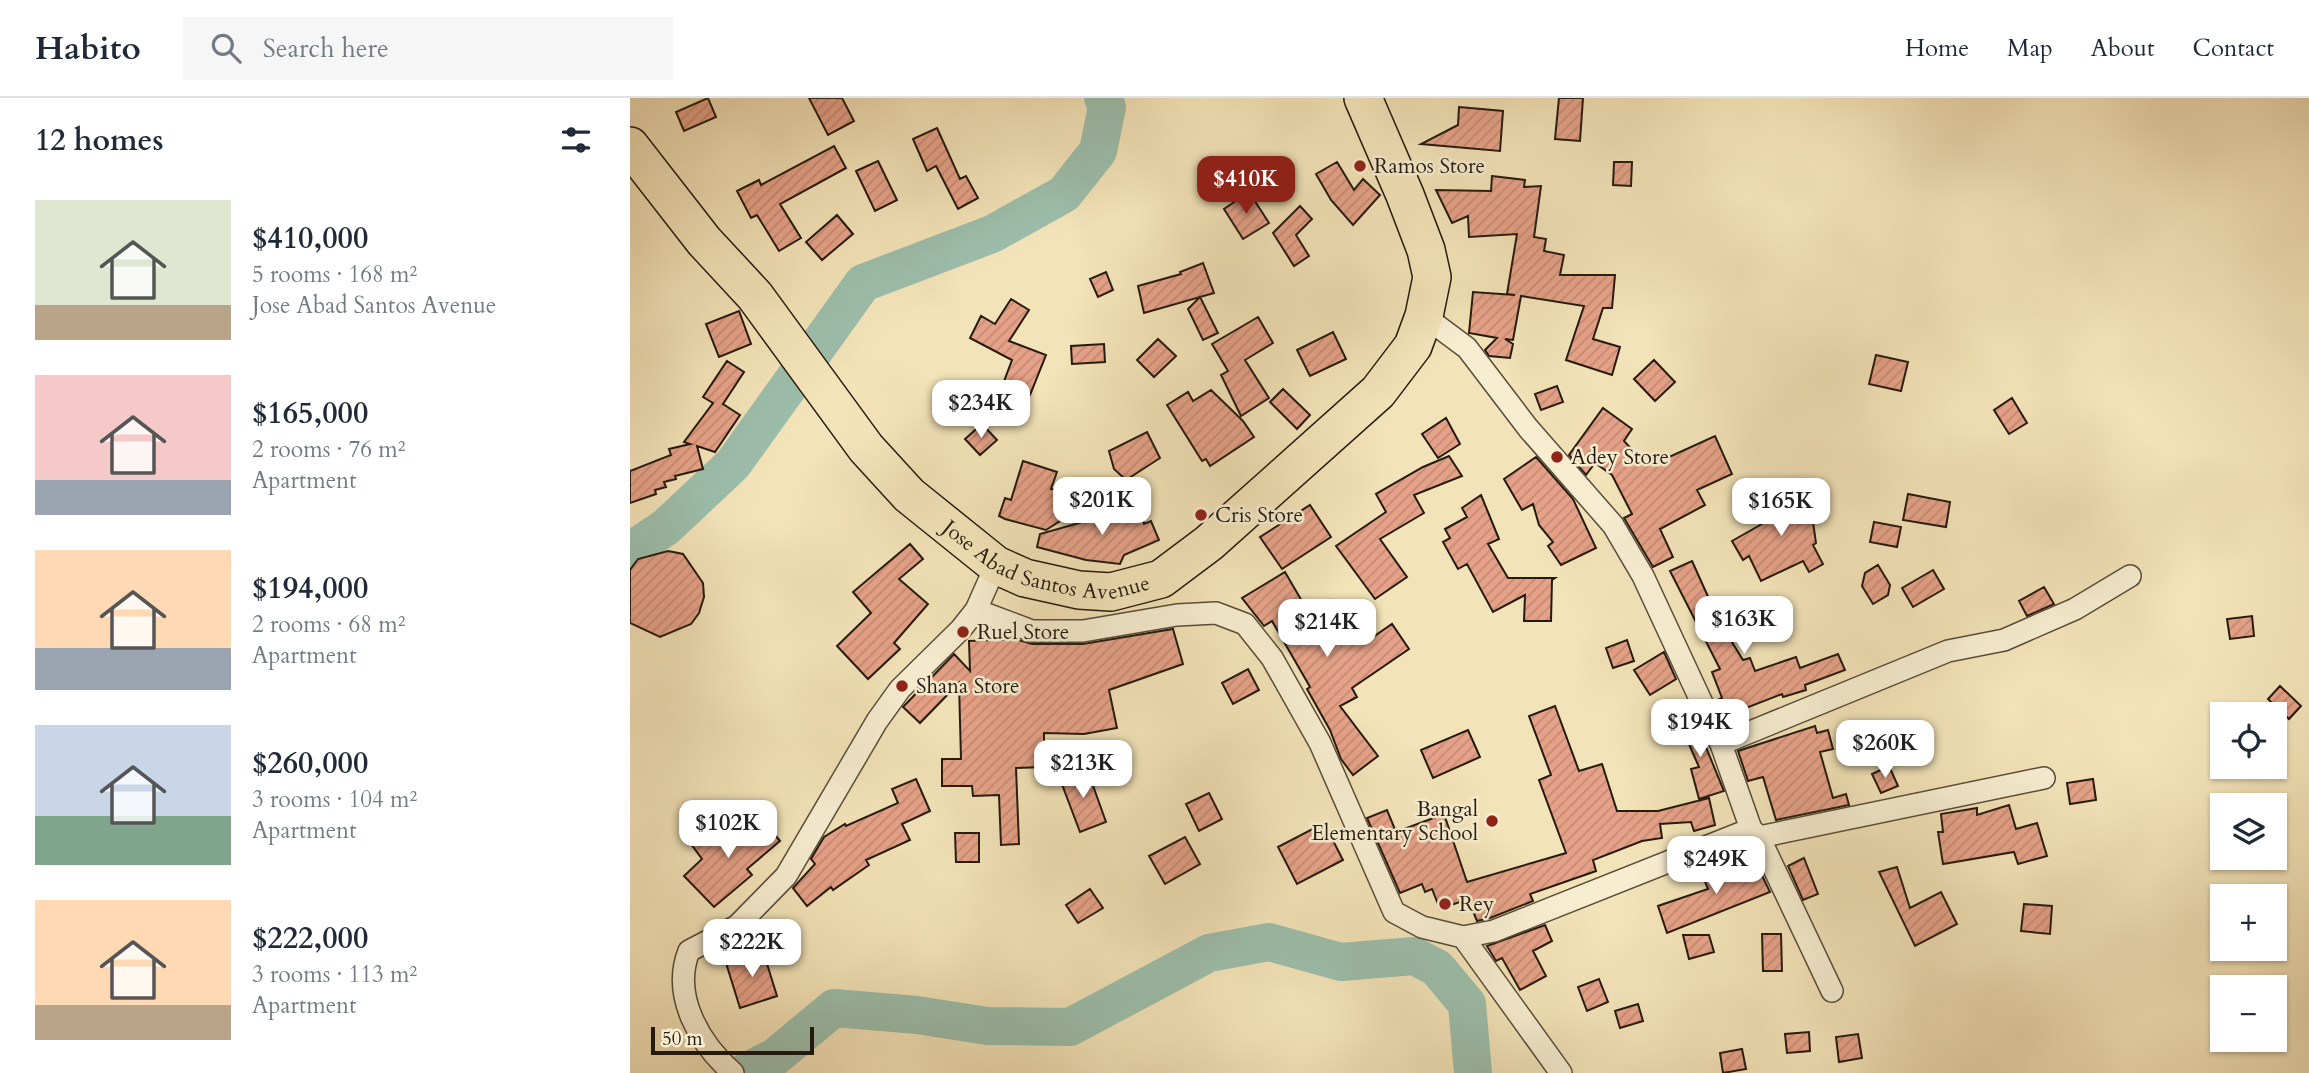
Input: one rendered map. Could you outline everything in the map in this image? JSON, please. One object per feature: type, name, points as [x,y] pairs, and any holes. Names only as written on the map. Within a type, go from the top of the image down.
[{"type":"highway","name":"Jose Abad Santos Avenue","points":[[630,146],[704,241],[755,296],[866,449],[909,495],[996,565],[1025,578],[1079,590],[1111,592],[1161,579],[1209,543],[1378,392],[1413,346],[1424,316],[1432,277],[1426,250],[1363,98]]},
{"type":"street","points":[[1424,316],[1467,348],[1528,428],[1613,525],[1643,576],[1721,744],[1755,833],[1832,991]]},
{"type":"street","points":[[733,1073],[711,1054],[696,1028],[686,997],[683,966],[689,951],[737,926],[786,876],[888,704],[976,610],[996,565]]},
{"type":"street","points":[[1721,744],[1948,651],[2004,640],[2075,609],[2130,576]]},
{"type":"street","points":[[976,610],[1032,631],[1083,631],[1177,615],[1216,613],[1245,624],[1272,658],[1320,743],[1394,912],[1422,927],[1463,937],[1494,931],[1755,833],[2044,778]]},
{"type":"street","points":[[1463,937],[1561,1073]]},
{"type":"building","points":[[708,98],[716,117],[684,131],[676,112]]},
{"type":"building","points":[[809,98],[842,98],[854,121],[828,135]]},
{"type":"building","points":[[1559,98],[1583,98],[1580,141],[1555,139]]},
{"type":"building","points":[[1459,107],[1503,111],[1500,151],[1421,144],[1458,125]]},
{"type":"building","points":[[937,128],[960,179],[966,176],[978,198],[958,209],[936,166],[927,171],[913,139]]},
{"type":"building","points":[[834,146],[846,168],[780,204],[801,238],[779,251],[757,215],[751,218],[737,191],[759,180],[761,185]]},
{"type":"building","points":[[878,161],[897,200],[875,211],[856,171]]},
{"type":"building","points":[[1337,162],[1354,190],[1363,179],[1380,195],[1353,225],[1331,200],[1316,174]]},
{"type":"building","points":[[1614,162],[1632,162],[1631,186],[1613,185]]},
{"type":"building","points":[[1492,176],[1525,180],[1524,187],[1541,186],[1534,237],[1546,239],[1544,251],[1564,255],[1560,275],[1615,275],[1612,308],[1603,308],[1593,339],[1620,347],[1612,375],[1566,360],[1584,306],[1521,296],[1513,340],[1505,339],[1513,344],[1510,358],[1489,356],[1485,350],[1497,338],[1469,333],[1473,292],[1515,295],[1507,294],[1517,234],[1469,237],[1468,216],[1452,223],[1436,190],[1491,191]]},
{"type":"building","points":[[1249,192],[1269,223],[1243,239],[1224,209]]},
{"type":"building","points":[[1300,206],[1312,219],[1296,235],[1309,256],[1294,266],[1273,233]]},
{"type":"building","points":[[837,215],[853,234],[822,260],[806,242]]},
{"type":"building","points":[[1203,263],[1214,293],[1144,313],[1138,286],[1181,274],[1180,272]]},
{"type":"building","points":[[1106,272],[1113,290],[1098,297],[1090,279]]},
{"type":"building","points":[[1200,297],[1218,333],[1203,340],[1188,309]]},
{"type":"building","points":[[1011,299],[1029,310],[1009,341],[1046,355],[1030,395],[1003,384],[1012,360],[970,338],[981,316],[995,324]]},
{"type":"building","points":[[739,311],[751,344],[719,357],[706,324]]},
{"type":"building","points":[[1258,317],[1273,343],[1245,360],[1269,398],[1241,416],[1221,375],[1228,371],[1212,344]]},
{"type":"building","points":[[1333,332],[1346,359],[1310,376],[1297,350]]},
{"type":"building","points":[[1158,339],[1176,356],[1154,377],[1137,360]]},
{"type":"building","points":[[1104,344],[1105,362],[1072,364],[1071,346]]},
{"type":"building","points":[[1876,355],[1908,362],[1901,391],[1869,384]]},
{"type":"building","points":[[1654,360],[1675,382],[1655,401],[1634,379]]},
{"type":"building","points":[[727,361],[744,372],[723,404],[740,415],[715,452],[697,446],[703,469],[675,476],[676,479],[664,482],[666,487],[655,490],[656,494],[630,503],[630,471],[671,455],[669,449],[690,444],[684,442],[713,403],[703,397]]},
{"type":"building","points":[[1557,386],[1563,402],[1541,410],[1535,394]]},
{"type":"building","points":[[1283,389],[1310,415],[1297,429],[1270,402]]},
{"type":"building","points":[[1211,390],[1243,421],[1254,437],[1210,466],[1206,459],[1202,461],[1167,405],[1188,392],[1193,401]]},
{"type":"building","points":[[2012,398],[2027,423],[2009,434],[1994,410]]},
{"type":"building","points":[[1603,408],[1632,429],[1624,441],[1645,464],[1663,453],[1667,458],[1715,436],[1732,474],[1697,490],[1705,505],[1660,529],[1673,557],[1653,567],[1624,518],[1632,514],[1612,475],[1595,463],[1586,475],[1569,455]]},
{"type":"building","points":[[1446,418],[1460,444],[1438,458],[1422,434]]},
{"type":"building","points":[[982,424],[997,440],[980,455],[965,439]]},
{"type":"building","points":[[1147,432],[1160,458],[1126,480],[1114,469],[1109,451]]},
{"type":"building","points":[[1449,456],[1462,476],[1414,495],[1424,513],[1380,539],[1407,577],[1375,599],[1336,546],[1386,512],[1376,494],[1423,467]]},
{"type":"building","points":[[1536,457],[1573,499],[1596,548],[1561,565],[1548,546],[1553,542],[1539,525],[1533,504],[1522,510],[1504,479]]},
{"type":"building","points":[[1023,461],[1057,472],[1051,489],[1098,497],[1046,530],[1005,519],[999,516],[1005,498],[1011,500]]},
{"type":"building","points":[[1788,494],[1788,497],[1802,496],[1804,509],[1811,508],[1816,543],[1813,545],[1823,564],[1809,572],[1803,561],[1761,581],[1749,556],[1743,560],[1732,541],[1767,521],[1765,496]]},
{"type":"building","points":[[1908,494],[1950,502],[1946,527],[1903,520]]},
{"type":"building","points":[[1481,495],[1499,539],[1488,544],[1508,578],[1555,578],[1552,580],[1551,621],[1524,621],[1525,595],[1493,612],[1467,564],[1458,569],[1443,542],[1450,538],[1445,529],[1467,517],[1462,508]]},
{"type":"building","points":[[1310,505],[1331,537],[1282,569],[1260,537]]},
{"type":"building","points":[[1139,506],[1144,524],[1151,521],[1159,540],[1124,555],[1120,564],[1086,560],[1037,547],[1040,534]]},
{"type":"building","points":[[1874,522],[1901,527],[1897,547],[1870,542]]},
{"type":"building","points":[[910,544],[923,559],[899,579],[928,604],[894,643],[900,649],[868,679],[837,646],[871,613],[853,592]]},
{"type":"building","points":[[668,551],[683,554],[703,583],[704,597],[699,613],[691,624],[660,637],[630,623],[630,570],[638,559]]},
{"type":"building","points":[[1692,561],[1719,621],[1743,660],[1750,658],[1755,671],[1796,657],[1800,668],[1838,654],[1845,670],[1805,685],[1806,690],[1783,697],[1782,694],[1723,717],[1715,701],[1722,698],[1712,672],[1720,669],[1670,571]]},
{"type":"building","points":[[1878,565],[1890,585],[1888,595],[1873,604],[1862,586],[1865,573]]},
{"type":"building","points":[[1933,570],[1944,589],[1913,607],[1902,588]]},
{"type":"building","points":[[1285,572],[1310,615],[1329,600],[1363,644],[1392,624],[1409,649],[1352,688],[1357,697],[1340,706],[1378,756],[1353,775],[1341,759],[1330,730],[1307,689],[1310,687],[1272,621],[1264,626],[1242,598]]},
{"type":"building","points":[[2044,587],[2054,604],[2027,616],[2019,601]]},
{"type":"building","points":[[2252,616],[2254,636],[2230,639],[2227,619]]},
{"type":"building","points":[[1173,629],[1183,664],[1109,690],[1117,728],[1084,734],[1044,733],[1044,767],[1016,768],[1019,844],[1001,845],[999,795],[973,796],[972,786],[942,786],[942,759],[961,759],[959,683],[920,723],[903,707],[954,654],[970,671],[969,641],[1015,639],[1032,644],[1083,644]]},
{"type":"building","points":[[1627,640],[1634,661],[1613,668],[1606,648]]},
{"type":"building","points":[[1664,652],[1676,679],[1650,695],[1634,670]]},
{"type":"building","points":[[1248,669],[1259,690],[1233,704],[1222,683]]},
{"type":"building","points":[[2280,686],[2301,706],[2289,719],[2287,702],[2271,702],[2268,699]]},
{"type":"building","points":[[1555,706],[1579,771],[1602,764],[1617,811],[1658,811],[1709,798],[1715,825],[1694,831],[1691,822],[1660,824],[1662,838],[1642,841],[1593,860],[1596,871],[1530,894],[1533,901],[1477,921],[1468,899],[1440,909],[1432,889],[1425,892],[1422,884],[1400,893],[1367,818],[1387,810],[1396,832],[1444,814],[1467,882],[1566,853],[1539,780],[1551,775],[1529,716]]},
{"type":"building","points":[[1691,711],[1724,791],[1699,799],[1691,769],[1699,767],[1677,717]]},
{"type":"building","points":[[1815,726],[1817,733],[1828,730],[1833,749],[1820,752],[1833,798],[1846,794],[1849,805],[1776,820],[1763,777],[1748,781],[1738,751]]},
{"type":"building","points":[[1468,730],[1480,757],[1433,778],[1421,750]]},
{"type":"building","points":[[1889,766],[1898,786],[1881,793],[1872,774]]},
{"type":"building","points":[[1087,769],[1106,822],[1080,832],[1060,779]]},
{"type":"building","points":[[916,779],[930,811],[902,824],[910,840],[866,860],[869,865],[833,890],[831,887],[807,906],[793,888],[815,864],[811,859],[824,837],[845,824],[846,826],[898,803],[892,789]]},
{"type":"building","points":[[2093,779],[2096,800],[2070,804],[2067,783]]},
{"type":"building","points":[[1209,793],[1222,819],[1199,831],[1186,804]]},
{"type":"building","points":[[2009,805],[2016,829],[2037,823],[2047,856],[2018,864],[2014,852],[1943,864],[1938,832],[1943,832],[1941,814],[1977,808],[1977,815]]},
{"type":"building","points":[[760,817],[780,841],[747,869],[752,875],[714,907],[684,876],[702,859],[688,840],[707,825],[724,847]]},
{"type":"building","points":[[1324,823],[1343,860],[1297,884],[1278,847]]},
{"type":"building","points":[[955,833],[979,833],[979,862],[956,862]]},
{"type":"building","points":[[1185,837],[1200,864],[1165,884],[1149,856]]},
{"type":"building","points":[[1804,858],[1818,894],[1803,900],[1788,866]]},
{"type":"building","points":[[1754,859],[1770,892],[1667,933],[1658,906],[1708,889],[1704,879]]},
{"type":"building","points":[[1897,867],[1910,908],[1941,892],[1957,924],[1915,946],[1879,872]]},
{"type":"building","points":[[1090,889],[1103,908],[1078,923],[1066,905]]},
{"type":"building","points":[[2024,904],[2052,906],[2050,934],[2021,931]]},
{"type":"building","points":[[1545,925],[1552,941],[1533,951],[1546,976],[1520,990],[1502,958],[1496,961],[1487,946]]},
{"type":"building","points":[[1762,934],[1781,934],[1782,971],[1763,971]]},
{"type":"building","points":[[1683,935],[1709,935],[1714,952],[1689,959]]},
{"type":"building","points":[[763,951],[777,996],[740,1008],[726,963]]},
{"type":"building","points":[[1599,979],[1608,1002],[1587,1011],[1578,987]]},
{"type":"building","points":[[1638,1004],[1643,1021],[1620,1028],[1615,1011]]},
{"type":"building","points":[[1809,1032],[1810,1051],[1787,1053],[1785,1034]]},
{"type":"building","points":[[1858,1034],[1862,1058],[1839,1062],[1836,1037]]},
{"type":"building","points":[[1742,1049],[1746,1069],[1723,1073],[1720,1053]]},
{"type":"waterway","points":[[630,551],[666,527],[733,464],[863,283],[992,234],[1064,194],[1098,151],[1107,107],[1103,98]]},
{"type":"waterway","points":[[744,1073],[775,1057],[834,1008],[917,1015],[987,1026],[1070,1027],[1209,953],[1269,942],[1341,962],[1414,956],[1437,968],[1467,1004],[1473,1073]]},
{"type":"place","name":"Ramos Store","points":[[1360,166]]},
{"type":"place","name":"Adey Store","points":[[1557,457]]},
{"type":"place","name":"Cris Store","points":[[1201,515]]},
{"type":"place","name":"Ruel Store","points":[[963,632]]},
{"type":"place","name":"Shana Store","points":[[902,686]]},
{"type":"place","name":"Bangal Elementary School","points":[[1492,821]]},
{"type":"place","name":"Rey","points":[[1445,904]]}]
